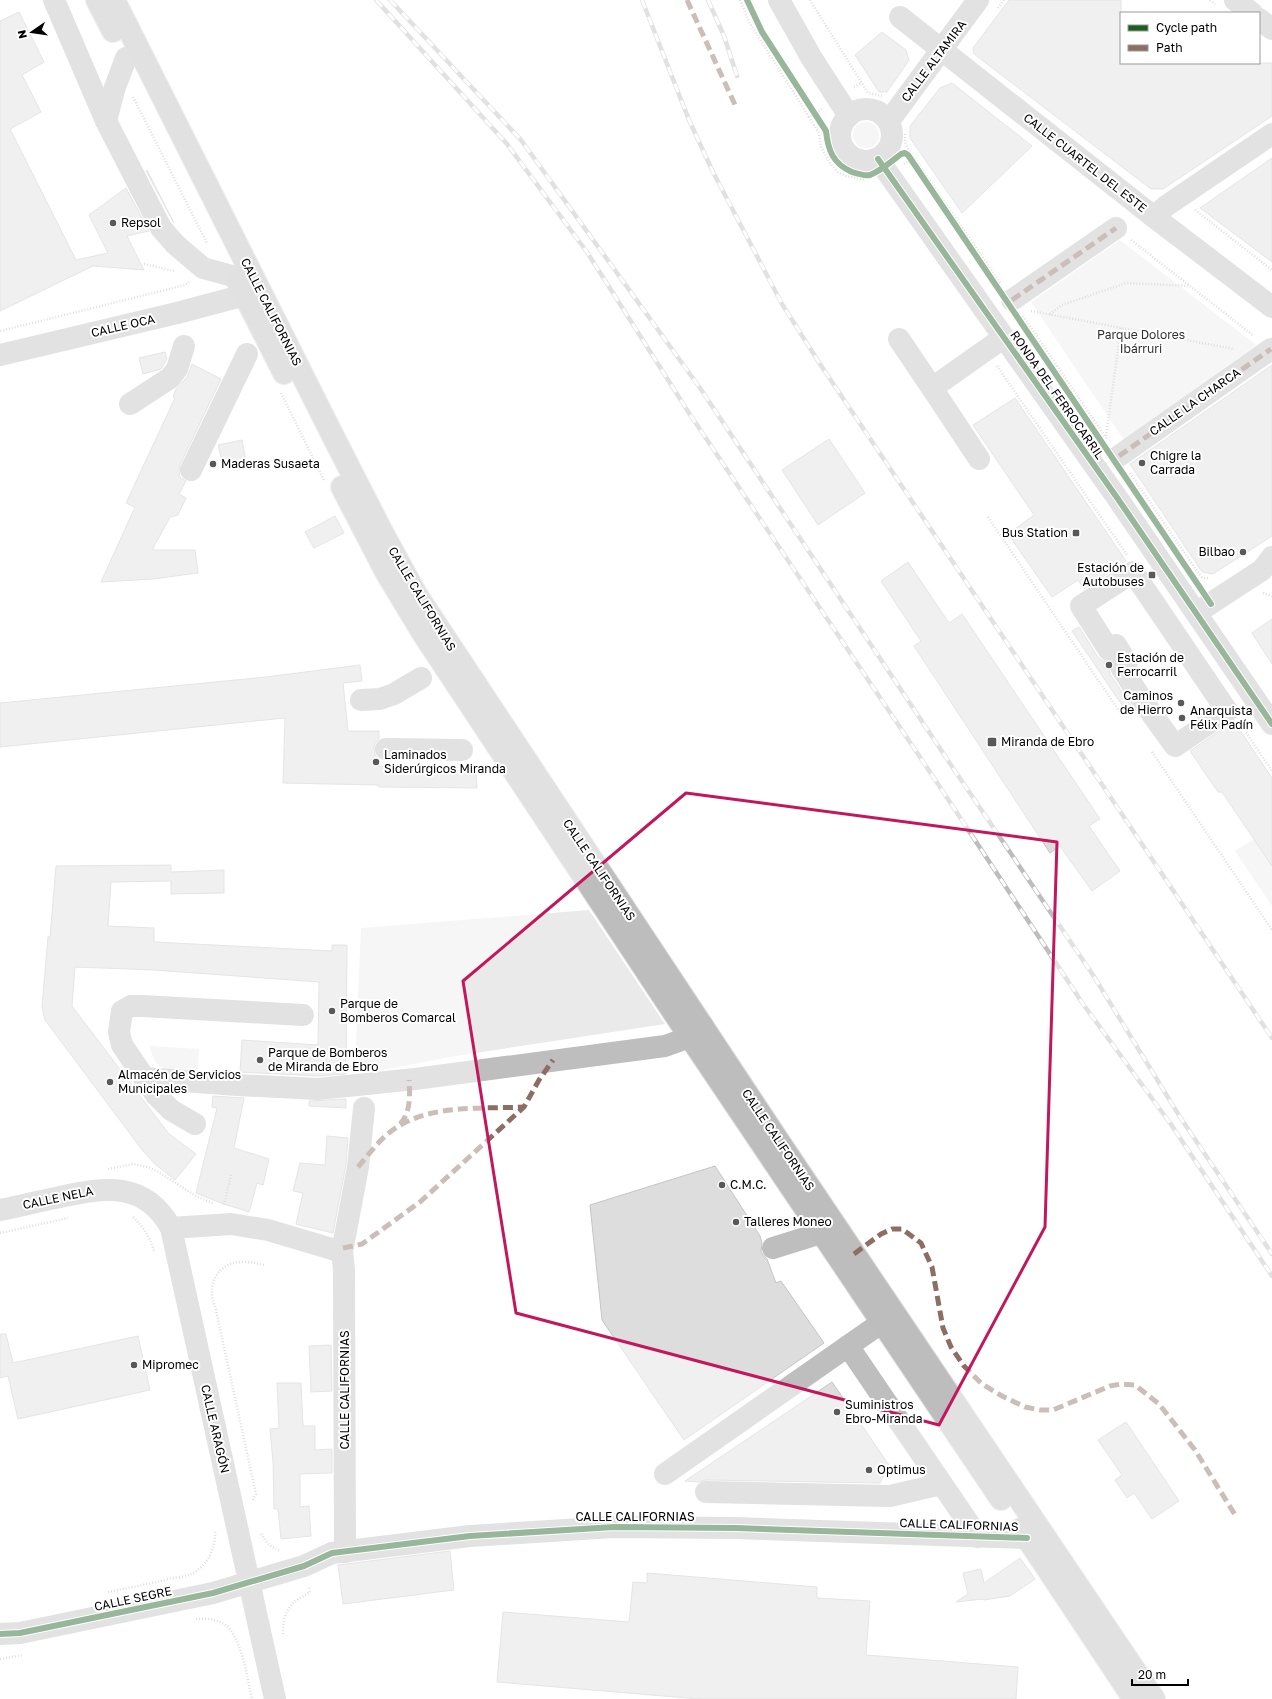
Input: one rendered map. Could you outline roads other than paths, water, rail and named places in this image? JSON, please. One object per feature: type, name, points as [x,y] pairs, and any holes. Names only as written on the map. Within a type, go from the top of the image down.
[{"type":"highway","name":"CALLE CALIFORNIAS","points":[[97,0],[123,64],[233,281],[403,602],[1154,1699]]},
{"type":"highway","name":"CALLE CALIFORNIAS","points":[[114,0],[343,455],[416,594],[695,1030],[821,1233],[1134,1699]]},
{"type":"street","points":[[54,0],[106,121],[161,228],[175,244],[202,267],[233,281]]},
{"type":"street","points":[[779,0],[810,57],[843,107],[843,123],[840,132],[840,140],[844,149],[854,158],[861,161],[881,163],[891,144],[892,132],[898,120],[870,109],[855,112],[843,107]]},
{"type":"street","name":"CALLE ALTAMIRA","points":[[898,120],[942,51],[978,0]]},
{"type":"street","points":[[1235,0],[1251,12]]},
{"type":"street","name":"CALLE CUARTEL DEL ESTE","points":[[900,17],[1154,217],[1272,307]]},
{"type":"street","points":[[1260,20],[1272,29]]},
{"type":"street","points":[[106,121],[123,64]]},
{"type":"street","points":[[1154,217],[1166,206],[1272,134]]},
{"type":"street","name":"RONDA DEL FERROCARRIL","points":[[881,163],[1272,724]]},
{"type":"street","points":[[1010,303],[1116,228]]},
{"type":"street","name":"CALLE OCA","points":[[0,355],[177,313],[233,281]]},
{"type":"street","points":[[932,388],[1003,338]]},
{"type":"street","points":[[899,339],[979,459]]},
{"type":"street","points":[[130,404],[170,378],[177,369],[184,346]]},
{"type":"street","name":"CALLE LA CHARCA","points":[[1113,453],[1271,349]]},
{"type":"street","points":[[191,470],[247,354]]},
{"type":"street","points":[[1196,613],[1268,567]]},
{"type":"street","points":[[1133,572],[1227,711],[1175,746],[1142,700],[1121,667],[1127,663],[1116,645],[1109,650],[1081,606],[1133,572]]},
{"type":"street","points":[[361,700],[380,699],[394,694],[421,678]]},
{"type":"street","points":[[386,749],[462,750]]},
{"type":"street","points":[[195,1124],[171,1110],[156,1095],[122,1045],[119,1032],[122,1011],[131,1006],[303,1015]]},
{"type":"street","points":[[144,1078],[318,1089],[422,1078],[665,1046],[679,1041],[695,1030]]},
{"type":"street","name":"CALLE CALIFORNIAS","points":[[346,1552],[344,1270],[342,1252],[358,1167],[364,1108]]},
{"type":"street","name":"CALLE NELA","points":[[0,1210],[91,1190],[116,1189]]},
{"type":"street","name":"CALLE ARAGÓN","points":[[116,1189],[130,1192],[144,1199],[166,1218],[171,1228],[274,1699]]},
{"type":"street","points":[[171,1228],[231,1224],[268,1230],[342,1252]]},
{"type":"street","points":[[772,1248],[821,1233]]},
{"type":"street","points":[[665,1474],[881,1323]]},
{"type":"street","points":[[848,1346],[978,1537]]},
{"type":"street","points":[[706,1492],[890,1496],[941,1484]]},
{"type":"street","name":"CALLE CALIFORNIAS","points":[[249,1582],[304,1566],[332,1553],[470,1536],[614,1527],[736,1528],[1027,1538]]},
{"type":"street","name":"CALLE SEGRE","points":[[0,1641],[10,1634],[212,1593],[249,1582]]},
{"type":"railway","points":[[376,0],[507,144],[587,252],[689,413],[936,781],[1083,1004],[1170,1123],[1272,1276]]},
{"type":"railway","points":[[390,0],[521,140],[700,388],[1093,975],[1180,1117],[1272,1254]]},
{"type":"railway","points":[[642,0],[689,120],[713,172],[782,304],[820,364],[1272,1038]]},
{"type":"railway","points":[[708,0],[724,36],[737,76]]},
{"type":"place","name":"Repsol","points":[[113,223]]},
{"type":"place","name":"Chigre la Carrada","points":[[1142,463]]},
{"type":"place","name":"Maderas Susaeta","points":[[213,464]]},
{"type":"place","name":"Bus Station","points":[[1076,533]]},
{"type":"place","name":"Bilbao","points":[[1243,552]]},
{"type":"place","name":"Estación de Autobuses","points":[[1152,575]]},
{"type":"place","name":"Estación de Ferrocarril","points":[[1109,665]]},
{"type":"place","name":"Caminos de Hierro","points":[[1181,703]]},
{"type":"place","name":"Anarquista Félix Padín","points":[[1182,718]]},
{"type":"place","name":"Miranda de Ebro","points":[[992,742]]},
{"type":"place","name":"Laminados Siderúrgicos Miranda","points":[[376,762]]},
{"type":"place","name":"Parque de Bomberos Comarcal","points":[[332,1011]]},
{"type":"place","name":"Parque de Bomberos de Miranda de Ebro","points":[[260,1060]]},
{"type":"place","name":"Almacén de Servicios Municipales","points":[[110,1082]]},
{"type":"place","name":"C.M.C.","points":[[722,1185]]},
{"type":"place","name":"Talleres Moneo","points":[[736,1222]]},
{"type":"place","name":"Mipromec","points":[[134,1365]]},
{"type":"place","name":"Suministros Ebro-Miranda","points":[[837,1412]]},
{"type":"place","name":"Optimus","points":[[869,1470]]},
{"type":"park label","name":"Parque Dolores Ibárruri","points":[[1141,342]]}]
